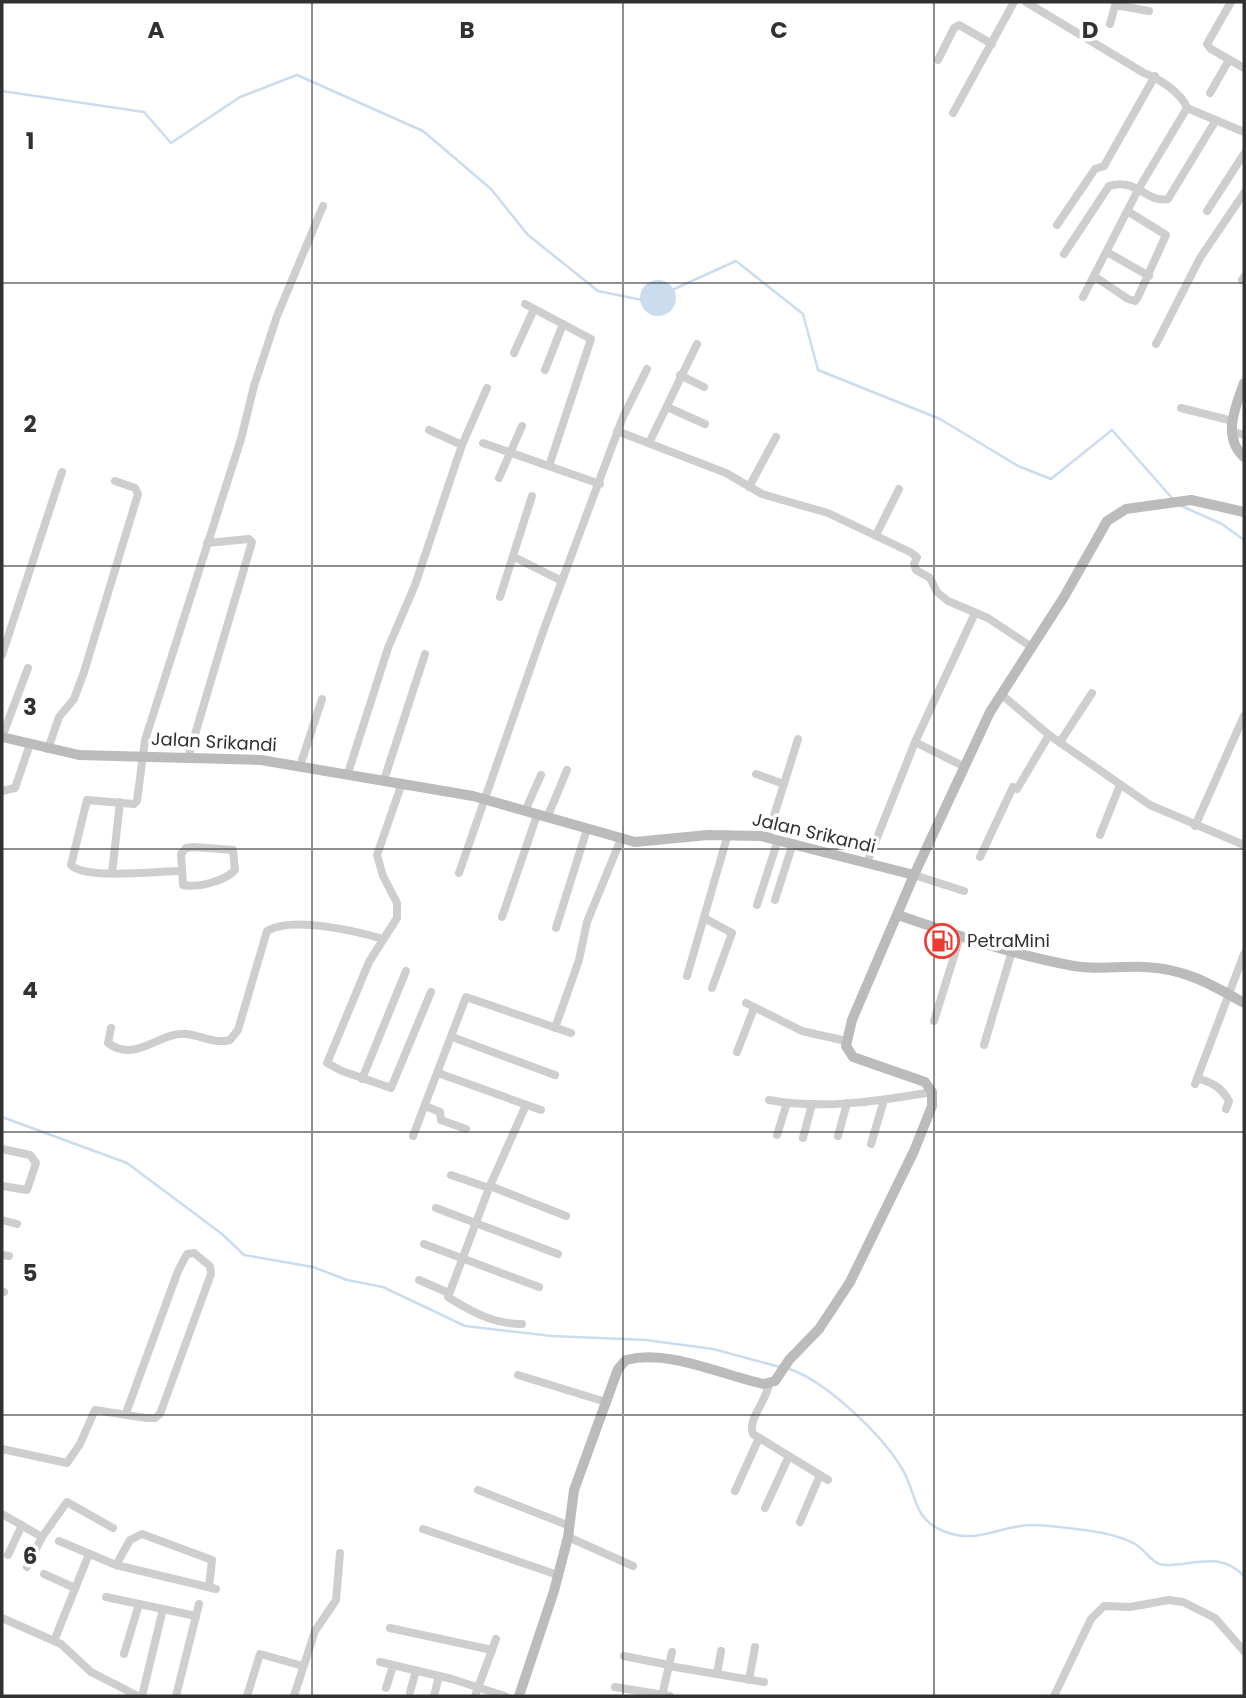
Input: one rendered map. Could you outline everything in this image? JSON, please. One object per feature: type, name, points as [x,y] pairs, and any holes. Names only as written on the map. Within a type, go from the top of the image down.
[{"type":"street","points":[[953,113],[1014,2]]},
{"type":"street","points":[[1026,2],[1144,73],[1155,76],[1181,98],[1187,108],[1244,132]]},
{"type":"street","points":[[1231,2],[1207,44],[1211,50],[1244,68]]},
{"type":"street","points":[[1110,24],[1116,4],[1149,11]]},
{"type":"street","points":[[938,60],[954,28],[959,25],[992,44]]},
{"type":"street","points":[[1210,93],[1229,60]]},
{"type":"street","points":[[1057,225],[1095,169],[1104,166],[1155,76]]},
{"type":"street","points":[[1083,297],[1139,188],[1187,108]]},
{"type":"street","points":[[1064,254],[1106,189],[1120,183],[1139,188],[1161,200],[1168,199],[1216,120]]},
{"type":"street","points":[[1207,211],[1244,154]]},
{"type":"street","points":[[1156,344],[1200,258],[1244,193]]},
{"type":"street","points":[[180,871],[86,872],[71,864],[87,800],[120,803],[137,801],[141,756],[276,316],[323,206]]},
{"type":"street","points":[[1094,276],[1135,301],[1149,276],[1166,235],[1129,212]]},
{"type":"street","points":[[1107,252],[1149,276]]},
{"type":"street","points":[[525,304],[591,339],[549,466]]},
{"type":"street","points":[[514,353],[534,309]]},
{"type":"street","points":[[545,370],[563,324]]},
{"type":"street","points":[[649,443],[697,344]]},
{"type":"street","points":[[459,873],[620,424],[647,369]]},
{"type":"street","points":[[680,375],[704,387]]},
{"type":"street","points":[[1244,383],[1232,426],[1234,447],[1244,457]]},
{"type":"street","points":[[348,774],[388,648],[415,585],[462,445],[487,388]]},
{"type":"street","points":[[667,407],[705,425]]},
{"type":"street","points":[[1181,408],[1232,426],[1244,435]]},
{"type":"street","points":[[620,424],[649,443],[726,472],[780,501],[822,511],[917,557],[914,564],[916,570],[930,578],[937,592],[954,605],[995,622],[1030,646]]},
{"type":"street","points":[[499,478],[522,426]]},
{"type":"street","points":[[429,430],[462,445]]},
{"type":"street","points":[[750,487],[776,438]]},
{"type":"street","points":[[483,443],[600,484]]},
{"type":"street","points":[[2,655],[62,472]]},
{"type":"street","points":[[48,749],[59,717],[74,699],[81,681],[138,494],[135,488],[115,481]]},
{"type":"street","points":[[876,535],[899,489]]},
{"type":"street","points":[[500,597],[533,496]]},
{"type":"street","points":[[800,1522],[824,1477],[759,1438],[751,1430],[774,1380],[819,1329],[850,1282],[914,1151],[932,1106],[932,1092],[925,1082],[910,1074],[852,1057],[846,1041],[852,1020],[914,875],[963,766],[1001,694],[1064,597],[1101,527],[1126,509],[1191,500],[1244,512]]},
{"type":"street","points":[[188,758],[252,542],[249,539],[207,543]]},
{"type":"street","points":[[514,557],[562,581]]},
{"type":"street","points":[[867,863],[915,742],[975,613]]},
{"type":"street","points":[[384,780],[425,654]]},
{"type":"street","points":[[2,737],[28,668]]},
{"type":"street","points":[[1060,742],[1092,693]]},
{"type":"street","points":[[1001,694],[1048,735],[1120,785],[1162,811],[1244,845]]},
{"type":"street","points":[[300,766],[322,699]]},
{"type":"street","points":[[1195,826],[1244,716]]},
{"type":"street","points":[[980,857],[1013,787],[1017,789],[1048,735]]},
{"type":"street","name":"Jalan Srikandi","points":[[2,737],[79,755],[246,758],[300,766],[484,800],[621,839],[642,842],[728,834],[773,839],[914,875]]},
{"type":"street","points":[[757,905],[784,784],[798,739]]},
{"type":"street","points":[[915,742],[963,766]]},
{"type":"street","points":[[2,791],[15,789],[30,744]]},
{"type":"street","points":[[502,916],[542,816],[567,770]]},
{"type":"street","points":[[756,774],[784,784]]},
{"type":"street","points":[[525,811],[541,775]]},
{"type":"street","points":[[402,783],[378,848],[378,863],[398,910],[391,930],[369,962],[327,1059],[331,1067],[391,1088],[431,992]]},
{"type":"street","points":[[1100,835],[1120,785]]},
{"type":"street","points":[[112,873],[120,803]]},
{"type":"street","points":[[556,929],[587,829]]},
{"type":"street","points":[[687,976],[728,834]]},
{"type":"street","points":[[555,1028],[579,960],[587,922],[621,839]]},
{"type":"street","points":[[775,901],[793,843]]},
{"type":"street","points":[[186,848],[227,848],[235,854],[235,870],[225,877],[186,887],[181,883],[180,871],[181,854],[186,848]]},
{"type":"street","points":[[914,875],[964,891]]},
{"type":"street","points":[[898,915],[960,937],[1078,967],[1147,967],[1174,971],[1209,982],[1244,1003]]},
{"type":"street","points":[[704,918],[732,933],[712,988]]},
{"type":"street","points":[[111,1028],[108,1042],[120,1048],[148,1047],[181,1034],[220,1042],[230,1040],[238,1030],[267,931],[277,927],[327,927],[383,939]]},
{"type":"street","points":[[934,1021],[960,937]]},
{"type":"street","points":[[984,1045],[1012,951]]},
{"type":"street","points":[[1226,1110],[1229,1101],[1223,1091],[1215,1084],[1196,1081],[1244,954]]},
{"type":"street","points":[[362,1079],[406,971]]},
{"type":"street","points":[[413,1136],[466,998],[571,1033]]},
{"type":"street","points":[[737,1052],[750,1006],[802,1031],[846,1041]]},
{"type":"street","points":[[452,1037],[555,1075]]},
{"type":"street","points":[[438,1073],[541,1110]]},
{"type":"street","points":[[769,1100],[812,1104],[847,1103],[932,1092]]},
{"type":"street","points":[[871,1144],[884,1100]]},
{"type":"street","points":[[778,1135],[787,1103]]},
{"type":"street","points":[[838,1136],[847,1103]]},
{"type":"street","points":[[803,1138],[812,1104]]},
{"type":"street","points":[[522,1324],[502,1324],[473,1313],[447,1297],[489,1186],[526,1105]]},
{"type":"street","points":[[425,1106],[440,1112],[441,1120],[466,1129]]},
{"type":"street","points":[[2,1149],[30,1155],[36,1163],[27,1189],[2,1186]]},
{"type":"street","points":[[451,1175],[489,1186],[566,1216]]},
{"type":"street","points":[[436,1208],[558,1254]]},
{"type":"street","points":[[2,1220],[17,1224]]},
{"type":"street","points":[[424,1244],[539,1287]]},
{"type":"street","points":[[2,1449],[67,1463],[80,1444],[95,1409],[146,1418],[155,1418],[160,1414],[211,1274],[210,1266],[194,1253],[187,1254],[178,1271],[127,1413]]},
{"type":"street","points":[[419,1280],[449,1293]]},
{"type":"street","points":[[519,1696],[558,1574],[569,1531],[574,1490],[618,1369],[626,1360],[635,1358],[695,1365],[774,1380]]},
{"type":"street","points":[[518,1375],[606,1402]]},
{"type":"street","points":[[735,1491],[759,1438]]},
{"type":"street","points":[[765,1508],[789,1456]]},
{"type":"street","points":[[478,1490],[569,1531],[633,1566]]},
{"type":"street","points":[[27,1567],[42,1537],[67,1502],[113,1528]]},
{"type":"street","points":[[2,1514],[42,1537]]},
{"type":"street","points":[[8,1555],[22,1525]]},
{"type":"street","points":[[423,1529],[558,1574]]},
{"type":"street","points":[[59,1541],[116,1565],[213,1588],[212,1560],[142,1534],[131,1540],[116,1565]]},
{"type":"street","points":[[294,1696],[315,1631],[335,1600],[340,1553]]},
{"type":"street","points":[[54,1641],[89,1554]]},
{"type":"street","points":[[44,1574],[75,1588]]},
{"type":"street","points":[[106,1597],[197,1616]]},
{"type":"street","points":[[1054,1696],[1091,1619],[1104,1606],[1130,1608],[1169,1600],[1182,1602],[1215,1618],[1244,1651]]},
{"type":"street","points":[[124,1654],[139,1604]]},
{"type":"street","points":[[176,1696],[200,1604]]},
{"type":"street","points":[[2,1618],[68,1648],[91,1672],[140,1696],[163,1609]]},
{"type":"street","points":[[390,1628],[492,1650]]},
{"type":"street","points":[[475,1696],[496,1639]]},
{"type":"street","points":[[749,1680],[755,1647]]},
{"type":"street","points":[[615,1687],[665,1696],[672,1651]]},
{"type":"street","points":[[717,1674],[721,1651]]},
{"type":"street","points":[[247,1696],[260,1654],[303,1666]]},
{"type":"street","points":[[624,1656],[764,1682]]},
{"type":"street","points":[[380,1662],[479,1686],[505,1696]]},
{"type":"street","points":[[386,1688],[393,1666]]},
{"type":"street","points":[[410,1692],[416,1671]]},
{"type":"street","points":[[434,1696],[439,1676]]},
{"type":"water","points":[[658,280],[671,285],[676,298],[671,311],[658,316],[645,311],[640,298],[645,285]]},
{"type":"waterway","points":[[2,91],[144,112],[171,143],[240,97],[297,75],[423,131],[491,189],[528,235],[598,291],[642,300]]},
{"type":"waterway","points":[[672,290],[736,261],[803,314],[818,370],[940,419],[1018,466],[1051,479],[1112,430],[1172,498]]},
{"type":"waterway","points":[[1179,505],[1222,524],[1244,540]]},
{"type":"waterway","points":[[2,1117],[127,1163],[222,1234],[244,1255],[313,1267],[347,1280],[383,1287],[465,1326],[552,1336],[646,1340],[713,1349],[780,1367]]},
{"type":"waterway","points":[[786,1368],[817,1383],[866,1424],[901,1467],[925,1519],[943,1531],[955,1535],[977,1536],[1031,1525],[1090,1531],[1129,1541],[1160,1564],[1215,1561],[1235,1568],[1244,1576]]},
{"type":"place","name":"PetraMini","points":[[942,941]]}]
